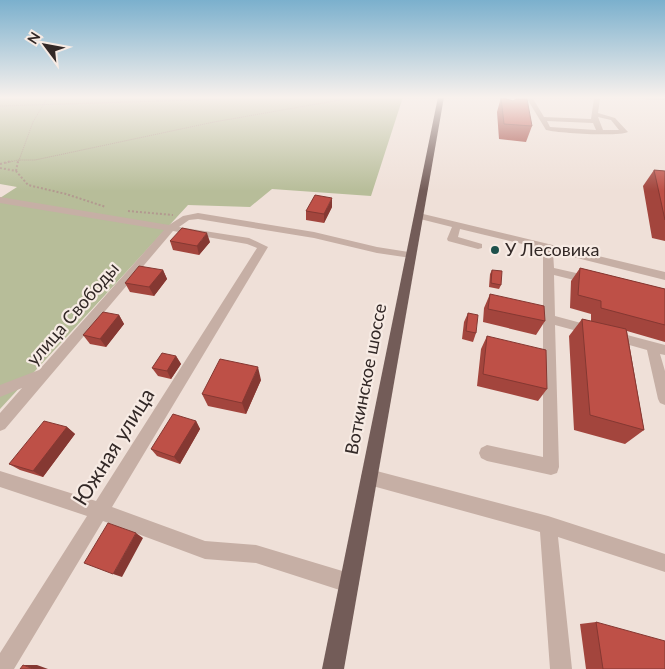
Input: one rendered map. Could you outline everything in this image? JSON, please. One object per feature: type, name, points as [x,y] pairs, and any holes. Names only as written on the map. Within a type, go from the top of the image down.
[{"type":"main road","name":"Воткинское шоссе","points":[[332,669],[435,128]]},
{"type":"street","points":[[0,200],[172,227]]},
{"type":"street","points":[[186,218],[198,216],[314,235],[411,256]]},
{"type":"street","points":[[419,216],[665,276]]},
{"type":"street","name":"улица Свободы","points":[[0,424],[172,227],[186,218]]},
{"type":"street","points":[[457,225],[452,239],[478,246]]},
{"type":"street","name":"Южная улица","points":[[2,669],[263,247],[249,241],[172,227]]},
{"type":"street","points":[[487,453],[551,467],[548,247]]},
{"type":"street","points":[[548,270],[602,284]]},
{"type":"street","points":[[549,319],[658,348],[665,399]]},
{"type":"street","points":[[0,391],[45,373]]},
{"type":"street","points":[[369,478],[548,524],[665,563]]},
{"type":"street","points":[[0,480],[99,511],[205,550],[256,554],[349,583]]},
{"type":"street","points":[[548,524],[560,669]]},
{"type":"path","points":[[16,171],[18,160],[31,128]]},
{"type":"path","points":[[0,164],[18,160],[35,160],[185,128]]},
{"type":"path","points":[[0,168],[16,171],[28,185],[66,194],[109,208]]},
{"type":"path","points":[[125,210],[186,218]]},
{"type":"green space","points":[[0,128],[393,128],[371,196],[272,189],[250,207],[188,205],[0,409],[0,198],[17,187],[0,184]]},
{"type":"building","points":[[654,170],[665,171],[665,220]]},
{"type":"building","points":[[315,195],[332,198],[324,214],[306,211]]},
{"type":"building","points":[[182,228],[207,233],[197,246],[170,241]]},
{"type":"building","points":[[139,266],[163,270],[149,287],[125,283]]},
{"type":"building","points":[[580,268],[665,289],[665,325],[601,308],[601,301],[578,295]]},
{"type":"building","points":[[492,270],[502,271],[501,285],[491,283]]},
{"type":"building","points":[[490,294],[544,306],[545,321],[488,309]]},
{"type":"building","points":[[103,312],[119,315],[100,339],[83,335]]},
{"type":"building","points":[[468,313],[478,315],[476,333],[466,331]]},
{"type":"building","points":[[582,319],[626,329],[644,430],[590,415]]},
{"type":"building","points":[[487,336],[546,350],[547,389],[483,374]]},
{"type":"building","points":[[162,353],[176,356],[167,371],[152,368]]},
{"type":"building","points":[[220,359],[258,367],[242,403],[202,394]]},
{"type":"building","points":[[173,414],[196,421],[174,457],[151,449]]},
{"type":"building","points":[[44,421],[67,427],[33,471],[9,464]]},
{"type":"building","points":[[108,523],[136,533],[113,574],[84,563]]},
{"type":"building","points":[[596,622],[665,641],[665,669],[603,669]]},
{"type":"building","points":[[23,665],[33,669],[20,669]]},
{"type":"place","name":"У Лесовика","points":[[495,250]]}]
